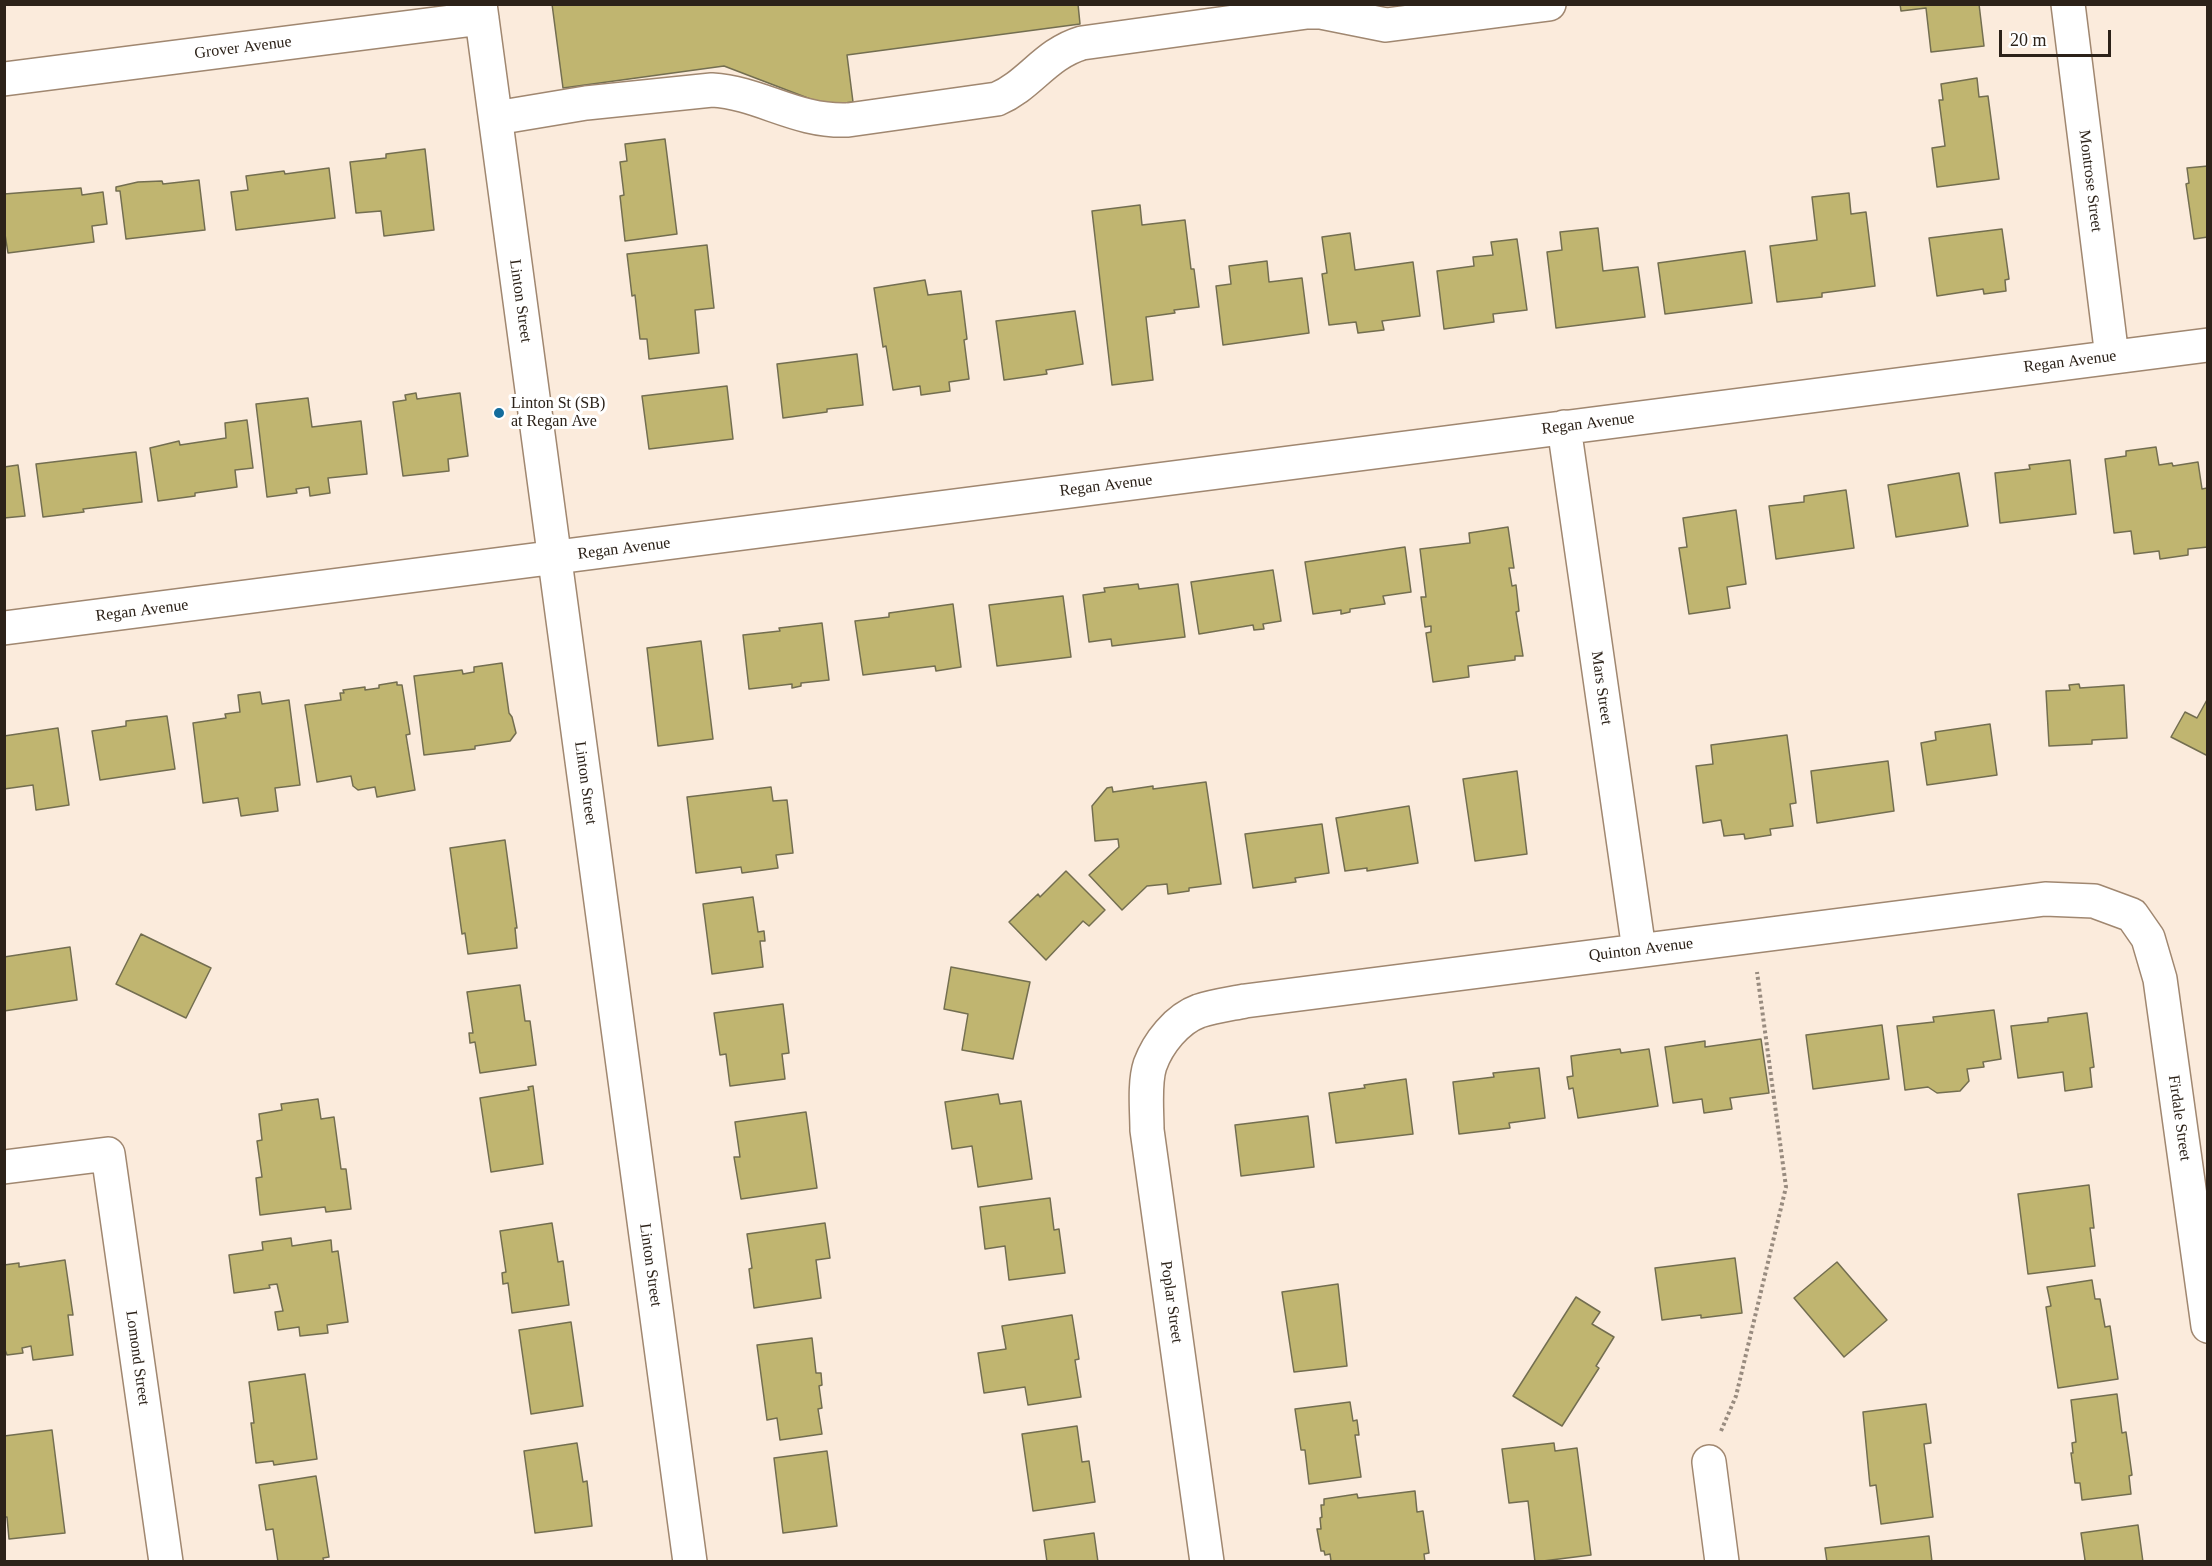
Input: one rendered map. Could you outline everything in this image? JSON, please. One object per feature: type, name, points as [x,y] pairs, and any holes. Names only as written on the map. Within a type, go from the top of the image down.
[{"type":"street","points":[[496,117],[586,103],[712,90],[745,95],[776,107],[829,121],[880,116],[997,99],[1009,93],[1066,47],[1082,43],[1307,12],[1321,12],[1386,25],[1550,4]]},
{"type":"street","name":"Montrose Street","points":[[2068,4],[2112,357]]},
{"type":"street","name":"Grover Avenue","points":[[4,79],[481,11]]},
{"type":"street","name":"Linton Street","points":[[481,11],[690,1562]]},
{"type":"street","name":"Regan Avenue","points":[[4,628],[2208,345]]},
{"type":"street","name":"Mars Street","points":[[1564,426],[1639,950]]},
{"type":"street","name":"Quinton Avenue","points":[[1161,1045],[1175,1025],[1198,1011],[1245,1001],[2045,899],[2094,901],[2132,915]]},
{"type":"street","name":"Firdale Street","points":[[2132,915],[2148,938],[2160,979],[2208,1326]]},
{"type":"street","name":"Poplar Street","points":[[1161,1045],[1149,1066],[1146,1097],[1147,1131],[1208,1562]]},
{"type":"street","name":"Lomond Street","points":[[4,1167],[108,1154],[166,1562]]},
{"type":"street","points":[[1709,1462],[1722,1562]]},
{"type":"path","points":[[1709,1462],[1736,1396],[1786,1187],[1753,936]]},
{"type":"building","points":[[552,4],[1078,4],[1080,24],[847,55],[853,102],[826,105],[724,66],[563,88]]},
{"type":"building","points":[[1900,4],[1979,4],[1984,46],[1931,52],[1926,8],[1901,11]]},
{"type":"building","points":[[1977,78],[1979,97],[1988,96],[1999,179],[1937,187],[1932,148],[1945,146],[1939,100],[1943,100],[1941,84]]},
{"type":"building","points":[[665,139],[677,234],[625,241],[620,196],[624,195],[620,162],[627,161],[625,144]]},
{"type":"building","points":[[425,149],[434,230],[384,236],[381,211],[356,213],[350,162],[386,158],[386,154]]},
{"type":"building","points":[[2208,166],[2208,237],[2194,239],[2186,184],[2189,183],[2187,168]]},
{"type":"building","points":[[329,168],[335,218],[236,230],[231,192],[248,190],[246,176]]},
{"type":"building","points":[[199,180],[205,230],[126,239],[120,191],[116,191],[116,187],[138,182],[162,181],[163,184]]},
{"type":"building","points":[[81,188],[82,195],[103,192],[107,224],[92,226],[94,242],[8,253],[4,228],[4,194]]},
{"type":"building","points":[[1849,193],[1851,214],[1866,212],[1875,286],[1822,293],[1822,297],[1777,302],[1770,246],[1817,240],[1812,197]]},
{"type":"building","points":[[1140,205],[1142,225],[1185,220],[1191,269],[1194,269],[1199,307],[1146,317],[1153,380],[1112,385],[1092,211]]},
{"type":"building","points":[[1598,228],[1603,271],[1638,267],[1645,317],[1556,328],[1547,252],[1562,250],[1560,232]]},
{"type":"building","points":[[2002,229],[2009,279],[2005,280],[2006,291],[1984,294],[1983,289],[1937,296],[1929,238]]},
{"type":"building","points":[[1350,233],[1355,270],[1413,262],[1420,316],[1382,321],[1384,330],[1358,333],[1356,322],[1329,325],[1322,274],[1327,273],[1322,237]]},
{"type":"building","points":[[1517,239],[1527,310],[1493,314],[1494,322],[1444,329],[1437,271],[1474,266],[1473,257],[1493,255],[1491,242]]},
{"type":"building","points":[[707,245],[714,308],[695,310],[699,353],[649,359],[647,339],[640,339],[627,254]]},
{"type":"building","points":[[1745,251],[1752,303],[1665,314],[1658,263]]},
{"type":"building","points":[[1267,261],[1269,282],[1302,278],[1309,333],[1223,345],[1216,286],[1231,284],[1229,266]]},
{"type":"building","points":[[925,280],[928,295],[961,291],[969,379],[949,382],[950,391],[921,395],[920,386],[893,390],[886,346],[883,347],[874,288]]},
{"type":"building","points":[[1075,311],[1083,364],[1046,370],[1047,374],[1004,380],[996,321]]},
{"type":"building","points":[[857,354],[863,405],[827,409],[827,412],[783,418],[777,364]]},
{"type":"building","points":[[727,386],[733,439],[649,449],[642,396]]},
{"type":"building","points":[[416,393],[417,399],[460,393],[468,456],[448,459],[449,471],[403,476],[393,402],[406,400],[405,395]]},
{"type":"building","points":[[308,398],[312,427],[361,421],[367,474],[328,478],[330,493],[310,496],[309,487],[296,489],[297,493],[267,497],[256,404]]},
{"type":"building","points":[[247,420],[253,468],[235,470],[237,487],[158,501],[150,448],[179,441],[180,445],[226,438],[225,423]]},
{"type":"building","points":[[2156,447],[2159,465],[2172,463],[2173,466],[2198,462],[2202,489],[2207,488],[2208,547],[2188,549],[2188,555],[2160,559],[2159,551],[2134,554],[2131,531],[2114,533],[2105,459],[2126,456],[2126,451]]},
{"type":"building","points":[[136,452],[142,502],[83,509],[84,512],[43,517],[36,464]]},
{"type":"building","points":[[2070,460],[2076,514],[2000,523],[1995,473],[2030,469],[2029,465]]},
{"type":"building","points":[[18,465],[25,516],[4,518],[4,467]]},
{"type":"building","points":[[1959,473],[1968,526],[1896,537],[1888,485]]},
{"type":"building","points":[[1846,490],[1854,548],[1776,559],[1769,506],[1804,502],[1804,496]]},
{"type":"building","points":[[1736,510],[1746,584],[1727,587],[1730,608],[1689,614],[1679,548],[1687,547],[1683,518]]},
{"type":"building","points":[[1508,527],[1514,568],[1509,568],[1512,586],[1516,585],[1519,611],[1516,612],[1523,656],[1515,656],[1515,660],[1468,666],[1469,677],[1433,682],[1426,633],[1431,632],[1431,626],[1425,627],[1421,597],[1426,597],[1420,549],[1470,543],[1469,533]]},
{"type":"building","points":[[1405,547],[1411,592],[1383,596],[1385,604],[1350,609],[1350,612],[1341,614],[1341,610],[1313,614],[1305,562]]},
{"type":"building","points":[[1273,570],[1281,621],[1263,624],[1264,629],[1254,630],[1253,625],[1199,634],[1191,582]]},
{"type":"building","points":[[1138,584],[1139,589],[1178,584],[1185,637],[1112,646],[1111,639],[1089,642],[1083,595],[1105,592],[1104,588]]},
{"type":"building","points":[[1063,596],[1071,657],[997,666],[989,605]]},
{"type":"building","points":[[953,604],[961,667],[936,671],[935,666],[863,675],[855,621],[889,617],[889,613]]},
{"type":"building","points":[[822,623],[829,680],[801,683],[801,686],[792,688],[792,684],[749,689],[743,635]]},
{"type":"building","points":[[701,641],[713,739],[658,746],[647,648]]},
{"type":"building","points":[[502,663],[509,713],[516,733],[510,741],[475,746],[475,749],[424,755],[414,676],[462,670],[463,674],[474,672],[474,667]]},
{"type":"building","points":[[397,682],[397,685],[402,685],[410,734],[406,735],[415,790],[377,797],[375,787],[358,790],[353,786],[351,776],[317,782],[305,705],[341,700],[340,693],[344,693],[343,690],[379,688],[379,685]]},
{"type":"building","points":[[2079,684],[2080,688],[2124,685],[2127,738],[2092,740],[2092,744],[2049,746],[2046,691],[2070,690],[2069,685]]},
{"type":"building","points":[[260,692],[262,704],[289,700],[300,785],[275,788],[278,811],[241,816],[238,798],[203,803],[193,723],[226,718],[225,714],[240,712],[238,695]]},
{"type":"building","points":[[2208,698],[2208,756],[2171,737],[2185,712],[2197,718]]},
{"type":"building","points":[[167,716],[175,769],[100,780],[92,731],[126,726],[126,721]]},
{"type":"building","points":[[1990,724],[1997,775],[1927,785],[1921,743],[1936,740],[1935,732]]},
{"type":"building","points":[[58,728],[69,805],[36,810],[33,785],[4,789],[4,736]]},
{"type":"building","points":[[1787,735],[1796,803],[1790,804],[1793,826],[1770,829],[1771,835],[1745,839],[1744,834],[1724,836],[1721,820],[1703,823],[1696,766],[1713,764],[1711,745]]},
{"type":"building","points":[[1888,761],[1894,811],[1817,823],[1811,771]]},
{"type":"building","points":[[1517,771],[1527,854],[1475,861],[1463,779]]},
{"type":"building","points":[[1206,782],[1221,884],[1189,888],[1189,891],[1168,894],[1167,884],[1147,886],[1122,910],[1089,875],[1119,847],[1118,839],[1095,841],[1092,806],[1107,788],[1112,787],[1113,792]]},
{"type":"building","points":[[771,787],[773,801],[787,800],[793,853],[776,855],[778,868],[742,873],[741,867],[696,873],[687,797]]},
{"type":"building","points":[[1409,806],[1418,863],[1367,871],[1367,868],[1345,871],[1336,818]]},
{"type":"building","points":[[1322,824],[1329,873],[1295,878],[1296,882],[1253,888],[1245,834]]},
{"type":"building","points":[[505,840],[517,928],[515,928],[517,948],[468,954],[465,933],[462,934],[450,848]]},
{"type":"building","points":[[1066,871],[1105,910],[1089,926],[1083,921],[1046,960],[1009,922],[1038,894],[1040,897]]},
{"type":"building","points":[[753,897],[758,932],[764,931],[765,941],[760,941],[763,967],[712,974],[703,904]]},
{"type":"building","points":[[141,934],[211,968],[186,1018],[116,984]]},
{"type":"building","points":[[70,947],[77,1000],[4,1011],[4,957]]},
{"type":"building","points":[[951,967],[1030,982],[1013,1059],[962,1050],[968,1014],[944,1009]]},
{"type":"building","points":[[520,985],[525,1021],[530,1021],[536,1065],[480,1073],[475,1042],[470,1043],[469,1033],[473,1033],[467,992]]},
{"type":"building","points":[[783,1004],[789,1053],[782,1054],[785,1079],[730,1086],[726,1054],[720,1055],[714,1013]]},
{"type":"building","points":[[1994,1010],[2001,1059],[1983,1062],[1984,1067],[1967,1069],[1969,1081],[1960,1091],[1937,1093],[1928,1087],[1905,1090],[1897,1026],[1934,1022],[1933,1017]]},
{"type":"building","points":[[2087,1013],[2094,1067],[2090,1068],[2092,1087],[2065,1091],[2063,1072],[2018,1078],[2011,1026],[2048,1022],[2048,1018]]},
{"type":"building","points":[[1882,1025],[1889,1079],[1813,1089],[1806,1035]]},
{"type":"building","points":[[1761,1039],[1769,1093],[1730,1098],[1732,1109],[1704,1113],[1702,1099],[1673,1103],[1665,1047],[1705,1041],[1705,1047]]},
{"type":"building","points":[[1620,1049],[1621,1053],[1649,1049],[1658,1106],[1578,1118],[1573,1088],[1569,1089],[1567,1077],[1573,1076],[1571,1056]]},
{"type":"building","points":[[1539,1068],[1545,1118],[1509,1123],[1510,1128],[1459,1134],[1453,1082],[1494,1077],[1493,1073]]},
{"type":"building","points":[[1406,1079],[1413,1134],[1336,1143],[1329,1093]]},
{"type":"building","points":[[533,1086],[543,1164],[491,1172],[480,1098],[529,1090],[528,1087]]},
{"type":"building","points":[[998,1094],[1000,1104],[1021,1101],[1032,1179],[978,1187],[972,1146],[952,1149],[945,1102]]},
{"type":"building","points":[[318,1099],[321,1119],[334,1117],[341,1169],[346,1169],[351,1209],[326,1212],[325,1207],[260,1215],[256,1178],[262,1177],[257,1141],[262,1140],[259,1114],[282,1110],[281,1104]]},
{"type":"building","points":[[806,1112],[817,1188],[741,1199],[734,1157],[740,1157],[735,1122]]},
{"type":"building","points":[[1308,1116],[1314,1167],[1241,1176],[1235,1125]]},
{"type":"building","points":[[2089,1185],[2094,1228],[2090,1228],[2095,1266],[2028,1274],[2018,1194]]},
{"type":"building","points":[[1050,1198],[1054,1230],[1059,1229],[1065,1273],[1009,1280],[1005,1246],[985,1249],[980,1207]]},
{"type":"building","points":[[552,1223],[558,1262],[563,1261],[569,1305],[512,1313],[508,1283],[503,1284],[502,1273],[506,1272],[500,1231]]},
{"type":"building","points":[[825,1223],[830,1258],[816,1260],[821,1298],[754,1308],[747,1234]]},
{"type":"building","points":[[291,1238],[292,1246],[331,1240],[332,1252],[338,1251],[348,1322],[327,1325],[328,1333],[300,1336],[299,1327],[278,1330],[275,1312],[283,1311],[277,1284],[269,1285],[270,1288],[234,1293],[229,1255],[263,1250],[262,1242]]},
{"type":"building","points":[[1735,1258],[1742,1313],[1662,1320],[1655,1268]]},
{"type":"building","points":[[65,1260],[73,1315],[68,1315],[73,1355],[33,1360],[31,1346],[22,1348],[23,1353],[7,1355],[4,1347],[4,1265],[19,1263],[19,1267]]},
{"type":"building","points":[[1837,1262],[1887,1320],[1844,1357],[1794,1298]]},
{"type":"building","points":[[2092,1280],[2095,1299],[2100,1299],[2105,1327],[2110,1326],[2118,1379],[2058,1388],[2046,1307],[2051,1306],[2047,1287]]},
{"type":"building","points":[[1338,1284],[1347,1366],[1294,1372],[1282,1292]]},
{"type":"building","points":[[1576,1297],[1600,1312],[1592,1324],[1614,1337],[1596,1366],[1599,1368],[1562,1426],[1513,1396]]},
{"type":"building","points":[[1072,1315],[1079,1359],[1075,1360],[1081,1397],[1028,1405],[1025,1387],[984,1393],[978,1353],[1006,1349],[1002,1326]]},
{"type":"building","points":[[571,1322],[583,1406],[531,1414],[519,1330]]},
{"type":"building","points":[[812,1338],[816,1373],[821,1373],[822,1385],[819,1386],[822,1408],[818,1409],[822,1434],[780,1440],[777,1418],[767,1420],[757,1345]]},
{"type":"building","points":[[305,1374],[317,1459],[274,1465],[273,1461],[256,1463],[249,1382]]},
{"type":"building","points":[[2117,1394],[2122,1433],[2126,1432],[2132,1475],[2129,1476],[2131,1494],[2082,1500],[2080,1483],[2075,1483],[2071,1453],[2073,1453],[2072,1443],[2076,1442],[2071,1400]]},
{"type":"building","points":[[1350,1402],[1353,1421],[1357,1420],[1359,1435],[1355,1435],[1361,1477],[1309,1484],[1305,1450],[1301,1450],[1295,1409]]},
{"type":"building","points":[[1926,1404],[1931,1443],[1924,1444],[1933,1517],[1881,1524],[1876,1485],[1870,1486],[1863,1412]]},
{"type":"building","points":[[1077,1426],[1082,1462],[1089,1461],[1095,1502],[1033,1511],[1022,1434]]},
{"type":"building","points":[[52,1430],[65,1533],[9,1539],[7,1517],[4,1517],[4,1436]]},
{"type":"building","points":[[577,1443],[583,1482],[587,1481],[592,1526],[535,1533],[524,1451]]},
{"type":"building","points":[[1554,1443],[1555,1451],[1577,1448],[1591,1555],[1535,1562],[1528,1501],[1509,1503],[1502,1449]]},
{"type":"building","points":[[827,1451],[837,1526],[783,1533],[774,1458]]},
{"type":"building","points":[[316,1476],[329,1557],[323,1558],[324,1562],[278,1562],[273,1529],[266,1530],[259,1485]]},
{"type":"building","points":[[1415,1491],[1417,1512],[1423,1511],[1429,1553],[1424,1554],[1425,1562],[1326,1562],[1331,1561],[1330,1554],[1325,1555],[1324,1551],[1321,1551],[1317,1529],[1321,1529],[1321,1505],[1324,1505],[1324,1499],[1357,1494],[1358,1498]]},
{"type":"building","points":[[2138,1525],[2143,1562],[2082,1562],[2085,1560],[2081,1533]]},
{"type":"building","points":[[1094,1533],[1098,1562],[1047,1562],[1044,1540]]},
{"type":"building","points":[[1929,1536],[1932,1562],[1827,1562],[1825,1548]]},
{"type":"place","name":"Linton St (SB) at Regan Ave","points":[[499,413]]}]
